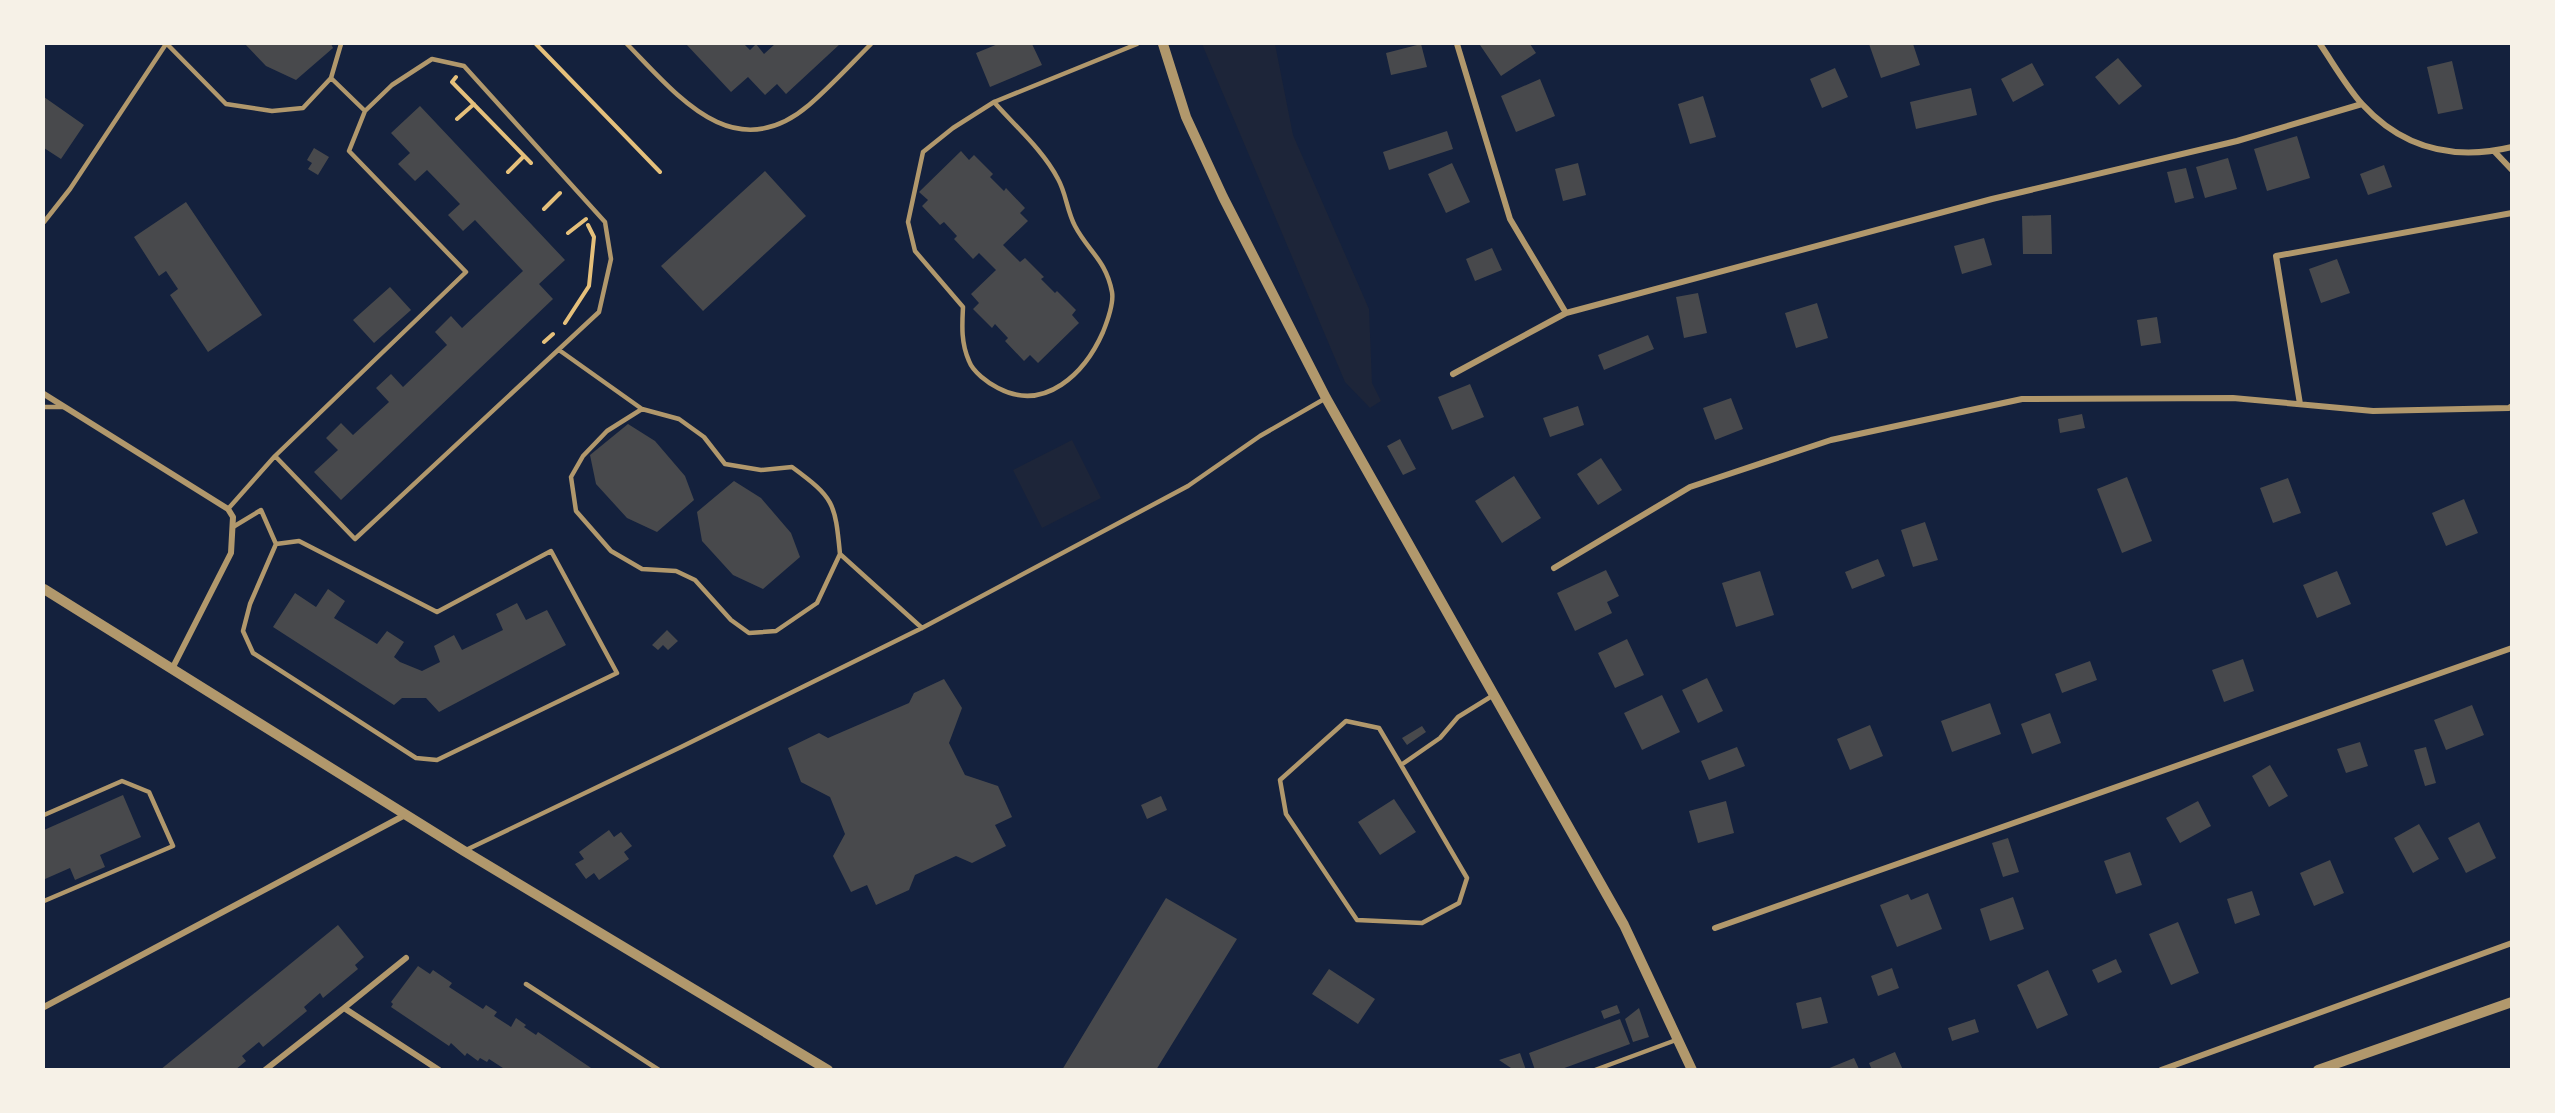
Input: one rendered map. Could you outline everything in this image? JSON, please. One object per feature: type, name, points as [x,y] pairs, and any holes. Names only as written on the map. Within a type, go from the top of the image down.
[{"type":"street","points":[[1163,44],[1186,117],[1209,167],[1326,398],[1492,696],[1624,925],[1692,1070]]},
{"type":"street","points":[[1457,44],[1510,219],[1566,313]]},
{"type":"street","points":[[2320,44],[2362,104],[2388,127],[2414,143],[2450,154],[2494,152],[2511,147]]},
{"type":"street","points":[[1453,374],[1566,313],[1992,199],[2237,141],[2362,104]]},
{"type":"street","points":[[2494,152],[2511,170]]},
{"type":"street","points":[[2300,404],[2276,256],[2511,213]]},
{"type":"street","points":[[44,394],[228,509],[233,517],[231,553],[172,669]]},
{"type":"street","points":[[1554,568],[1690,487],[1832,440],[2022,399],[2233,398],[2373,411],[2509,408],[2511,406]]},
{"type":"street","points":[[44,589],[464,851],[828,1070]]},
{"type":"street","points":[[1715,928],[2511,648]]},
{"type":"street","points":[[44,1007],[406,815]]},
{"type":"street","points":[[2161,1070],[2511,943]]},
{"type":"street","points":[[265,1070],[406,958]]},
{"type":"street","points":[[2318,1070],[2511,1002]]},
{"type":"street","points":[[344,1008],[440,1070]]},
{"type":"lane","points":[[44,222],[50,211],[70,189],[167,44],[226,104],[272,111],[303,108],[332,78],[341,44]]},
{"type":"lane","points":[[627,44],[680,99],[696,111],[712,122],[747,130],[778,125],[808,106],[871,44]]},
{"type":"lane","points":[[994,102],[1059,179],[1076,227],[1101,261],[1112,294],[1106,324],[1094,353],[1076,375],[1052,391],[1032,397],[1007,393],[990,384],[970,364],[962,341],[963,308],[915,251],[908,222],[923,152],[952,128],[994,102],[1137,44]]},
{"type":"lane","points":[[228,509],[275,456],[466,272],[349,151],[365,111],[392,85],[432,59],[464,66],[605,222],[611,259],[599,312],[355,539],[275,456]]},
{"type":"lane","points":[[332,78],[365,111]]},
{"type":"lane","points":[[44,206],[50,211]]},
{"type":"lane","points":[[559,350],[642,409],[679,419],[704,437],[725,464],[761,470],[792,467],[825,492],[837,518],[840,554],[817,603],[776,631],[749,633],[731,620],[695,580],[676,571],[642,568],[611,551],[576,511],[571,477],[583,456],[608,431],[642,409]]},
{"type":"lane","points":[[464,851],[692,742],[922,628],[1188,486],[1260,436],[1326,398]]},
{"type":"lane","points":[[44,407],[64,407]]},
{"type":"lane","points":[[233,527],[261,510],[276,544],[250,604],[243,631],[254,653],[416,758],[437,760],[617,673],[552,551],[436,612],[299,541],[276,544]]},
{"type":"lane","points":[[840,554],[922,628]]},
{"type":"lane","points":[[1401,765],[1440,738],[1458,717],[1492,696]]},
{"type":"lane","points":[[1347,722],[1379,728],[1401,765],[1467,878],[1459,903],[1422,923],[1357,920],[1286,814],[1280,780],[1347,722]]},
{"type":"lane","points":[[44,815],[122,781],[149,792],[173,846],[44,902]]},
{"type":"lane","points":[[526,984],[659,1070]]},
{"type":"lane","points":[[1595,1070],[1679,1039]]},
{"type":"path","points":[[536,44],[660,172]]},
{"type":"path","points":[[464,66],[452,82],[538,171]]},
{"type":"path","points":[[457,119],[474,104]]},
{"type":"path","points":[[508,172],[524,156]]},
{"type":"path","points":[[553,185],[566,200]]},
{"type":"path","points":[[544,209],[560,193]]},
{"type":"path","points":[[544,342],[565,324],[590,286],[594,237],[586,219],[579,213]]},
{"type":"path","points":[[568,233],[586,219]]},
{"type":"shaded area","points":[[1202,44],[1275,44],[1293,135],[1369,309],[1372,383],[1381,401],[1370,408],[1345,382]]},
{"type":"shaded area","points":[[1072,440],[1101,498],[1042,528],[1013,470]]},
{"type":"building","points":[[245,44],[331,44],[333,48],[296,80],[266,66]]},
{"type":"building","points":[[686,44],[744,44],[750,50],[756,44],[764,54],[775,44],[840,44],[786,94],[777,84],[765,95],[748,77],[731,92]]},
{"type":"building","points":[[998,44],[1032,44],[1042,65],[990,87],[976,53]]},
{"type":"building","points":[[1421,44],[1427,67],[1391,75],[1386,53]]},
{"type":"building","points":[[1530,44],[1536,53],[1501,76],[1480,45]]},
{"type":"building","points":[[1869,44],[1913,44],[1920,65],[1881,78]]},
{"type":"building","points":[[2118,58],[2142,86],[2119,105],[2095,77]]},
{"type":"building","points":[[2452,61],[2463,109],[2438,114],[2427,67]]},
{"type":"building","points":[[2032,63],[2044,85],[2013,102],[2001,79]]},
{"type":"building","points":[[1835,68],[1848,97],[1822,108],[1810,79]]},
{"type":"building","points":[[1540,79],[1555,116],[1516,132],[1501,96]]},
{"type":"building","points":[[1971,88],[1977,115],[1916,129],[1910,102]]},
{"type":"building","points":[[1703,96],[1716,137],[1690,144],[1678,104]]},
{"type":"building","points":[[44,97],[84,125],[61,159],[44,148]]},
{"type":"building","points":[[420,106],[565,260],[539,284],[553,299],[341,500],[314,472],[338,450],[326,438],[341,423],[353,435],[389,402],[376,388],[391,374],[403,387],[447,345],[435,332],[451,316],[462,328],[523,271],[475,220],[463,231],[448,215],[460,204],[427,170],[415,181],[398,164],[410,153],[391,133]]},
{"type":"building","points":[[1447,131],[1453,149],[1389,170],[1383,152]]},
{"type":"building","points":[[2297,136],[2310,178],[2267,191],[2254,149]]},
{"type":"building","points":[[314,148],[329,157],[318,175],[308,169],[312,163],[307,160]]},
{"type":"building","points":[[961,151],[969,160],[974,155],[993,174],[990,177],[1004,191],[1006,188],[1025,208],[1020,213],[1028,221],[1003,245],[1020,262],[1025,258],[1044,277],[1041,279],[1076,310],[1072,315],[1079,323],[1038,363],[1030,355],[1024,361],[1005,341],[1008,338],[995,324],[992,328],[973,309],[979,303],[971,294],[996,270],[979,253],[973,259],[954,239],[957,236],[944,222],[940,225],[922,206],[928,200],[919,192]]},
{"type":"building","points":[[2228,158],[2237,189],[2205,198],[2196,167]]},
{"type":"building","points":[[1452,163],[1470,202],[1446,213],[1428,174]]},
{"type":"building","points":[[1578,163],[1586,195],[1563,201],[1555,169]]},
{"type":"building","points":[[2384,165],[2392,187],[2368,195],[2360,174]]},
{"type":"building","points":[[2186,168],[2194,198],[2175,203],[2167,172]]},
{"type":"building","points":[[765,171],[806,216],[703,311],[661,266]]},
{"type":"building","points":[[186,202],[262,315],[208,352],[170,295],[178,289],[166,271],[159,276],[134,237]]},
{"type":"building","points":[[2051,215],[2052,254],[2023,254],[2022,216]]},
{"type":"building","points":[[1984,238],[1992,265],[1962,274],[1954,246]]},
{"type":"building","points":[[1492,248],[1502,270],[1475,281],[1466,259]]},
{"type":"building","points":[[2337,259],[2350,293],[2321,303],[2309,269]]},
{"type":"building","points":[[390,287],[411,310],[374,343],[353,320]]},
{"type":"building","points":[[1698,293],[1707,333],[1684,338],[1676,297]]},
{"type":"building","points":[[1817,303],[1828,338],[1796,348],[1785,313]]},
{"type":"building","points":[[2157,317],[2161,343],[2141,346],[2137,320]]},
{"type":"building","points":[[1648,335],[1654,349],[1604,370],[1598,355]]},
{"type":"building","points":[[1470,384],[1484,417],[1452,430],[1438,397]]},
{"type":"building","points":[[1731,398],[1743,429],[1715,440],[1703,408]]},
{"type":"building","points":[[1578,406],[1584,425],[1550,437],[1543,418]]},
{"type":"building","points":[[2082,414],[2085,428],[2060,433],[2058,419]]},
{"type":"building","points":[[628,424],[655,441],[685,476],[694,500],[657,532],[627,518],[596,484],[590,455]]},
{"type":"building","points":[[1400,439],[1416,469],[1403,475],[1387,446]]},
{"type":"building","points":[[1601,458],[1622,490],[1598,505],[1577,474]]},
{"type":"building","points":[[1514,476],[1541,518],[1502,543],[1475,501]]},
{"type":"building","points":[[2127,477],[2152,541],[2122,553],[2097,489]]},
{"type":"building","points":[[2288,478],[2301,513],[2273,523],[2260,488]]},
{"type":"building","points":[[734,481],[761,498],[791,533],[800,557],[763,589],[733,575],[702,541],[697,512]]},
{"type":"building","points":[[2464,499],[2478,533],[2446,546],[2432,513]]},
{"type":"building","points":[[1925,522],[1938,560],[1913,567],[1901,530]]},
{"type":"building","points":[[1878,559],[1885,576],[1852,589],[1845,572]]},
{"type":"building","points":[[1606,570],[1619,596],[1607,602],[1612,613],[1575,631],[1557,593]]},
{"type":"building","points":[[1760,571],[1774,615],[1736,627],[1722,583]]},
{"type":"building","points":[[2337,571],[2351,604],[2317,618],[2303,585]]},
{"type":"building","points":[[328,589],[345,601],[334,618],[377,644],[387,631],[404,642],[394,657],[422,671],[440,662],[434,646],[454,635],[462,650],[503,630],[496,614],[517,603],[526,620],[547,610],[566,645],[439,712],[426,698],[402,698],[394,705],[273,627],[295,593],[316,607]]},
{"type":"building","points":[[667,630],[678,641],[668,650],[663,645],[658,650],[652,645]]},
{"type":"building","points":[[1627,639],[1644,675],[1615,688],[1598,653]]},
{"type":"building","points":[[2243,659],[2254,691],[2224,702],[2212,670]]},
{"type":"building","points":[[2090,661],[2097,680],[2062,693],[2055,674]]},
{"type":"building","points":[[1707,678],[1723,711],[1698,723],[1682,690]]},
{"type":"building","points":[[944,679],[962,708],[949,743],[965,775],[998,786],[1012,817],[995,825],[1006,846],[972,863],[956,856],[915,875],[909,890],[876,905],[867,885],[851,892],[833,856],[845,834],[830,797],[801,782],[788,748],[819,733],[828,738],[909,703],[914,693]]},
{"type":"building","points":[[1662,695],[1680,732],[1642,750],[1624,713]]},
{"type":"building","points":[[1990,703],[2001,734],[1952,752],[1941,721]]},
{"type":"building","points":[[2472,705],[2484,735],[2446,750],[2434,720]]},
{"type":"building","points":[[2050,713],[2061,743],[2032,754],[2021,724]]},
{"type":"building","points":[[1870,725],[1883,756],[1850,770],[1837,739]]},
{"type":"building","points":[[1422,726],[1426,732],[1407,745],[1402,738]]},
{"type":"building","points":[[2360,742],[2368,766],[2346,773],[2337,749]]},
{"type":"building","points":[[1737,747],[1745,766],[1709,780],[1701,761]]},
{"type":"building","points":[[2426,747],[2436,783],[2425,786],[2414,750]]},
{"type":"building","points":[[2270,765],[2288,796],[2269,807],[2252,776]]},
{"type":"building","points":[[123,795],[141,837],[100,855],[105,867],[75,880],[70,868],[45,879],[44,830]]},
{"type":"building","points":[[1161,796],[1167,810],[1147,819],[1141,805]]},
{"type":"building","points":[[1394,799],[1416,832],[1380,855],[1358,822]]},
{"type":"building","points":[[1726,801],[1734,833],[1698,843],[1689,811]]},
{"type":"building","points":[[2198,801],[2211,826],[2180,843],[2166,818]]},
{"type":"building","points":[[2479,822],[2496,858],[2466,873],[2448,838]]},
{"type":"building","points":[[2419,824],[2439,859],[2413,873],[2394,838]]},
{"type":"building","points":[[609,830],[614,837],[621,832],[632,846],[624,852],[629,859],[599,880],[594,873],[586,879],[575,864],[584,859],[579,852]]},
{"type":"building","points":[[2008,838],[2019,872],[2003,877],[1992,843]]},
{"type":"building","points":[[2130,852],[2142,885],[2116,894],[2104,861]]},
{"type":"building","points":[[2330,860],[2344,893],[2314,906],[2300,873]]},
{"type":"building","points":[[2252,891],[2260,915],[2235,924],[2227,899]]},
{"type":"building","points":[[1928,893],[1942,929],[1897,947],[1880,905],[1908,894],[1911,900]]},
{"type":"building","points":[[2013,897],[2024,929],[1990,941],[1980,909]]},
{"type":"building","points":[[1166,898],[1237,939],[1156,1070],[1062,1070]]},
{"type":"building","points":[[2178,922],[2199,973],[2171,985],[2149,934]]},
{"type":"building","points":[[338,925],[364,957],[355,965],[358,969],[323,998],[320,993],[304,1007],[307,1011],[263,1047],[259,1042],[242,1056],[246,1061],[235,1070],[160,1070]]},
{"type":"building","points":[[2116,959],[2122,972],[2098,983],[2092,970]]},
{"type":"building","points":[[418,966],[430,974],[433,970],[452,983],[449,987],[483,1009],[486,1005],[497,1012],[494,1016],[511,1027],[516,1018],[536,1035],[538,1032],[594,1070],[506,1070],[489,1059],[487,1062],[480,1058],[478,1061],[467,1053],[465,1056],[451,1043],[449,1046],[391,1007],[393,1004],[391,1002]]},
{"type":"building","points":[[1892,968],[1899,988],[1878,996],[1871,976]]},
{"type":"building","points":[[1329,969],[1375,999],[1358,1024],[1312,994]]},
{"type":"building","points":[[2048,970],[2068,1015],[2037,1029],[2017,985]]},
{"type":"building","points":[[1821,997],[1828,1023],[1802,1029],[1796,1003]]},
{"type":"building","points":[[1617,1005],[1620,1013],[1604,1019],[1601,1011]]},
{"type":"building","points":[[1639,1008],[1649,1037],[1633,1042],[1625,1019]]},
{"type":"building","points":[[1620,1019],[1630,1044],[1559,1070],[1535,1070],[1529,1053]]},
{"type":"building","points":[[1975,1019],[1979,1032],[1952,1041],[1948,1028]]},
{"type":"building","points":[[1895,1052],[1903,1070],[1872,1070],[1869,1063]]},
{"type":"building","points":[[1520,1053],[1526,1070],[1514,1070],[1499,1060]]},
{"type":"building","points":[[1854,1058],[1859,1069],[1827,1069]]}]
